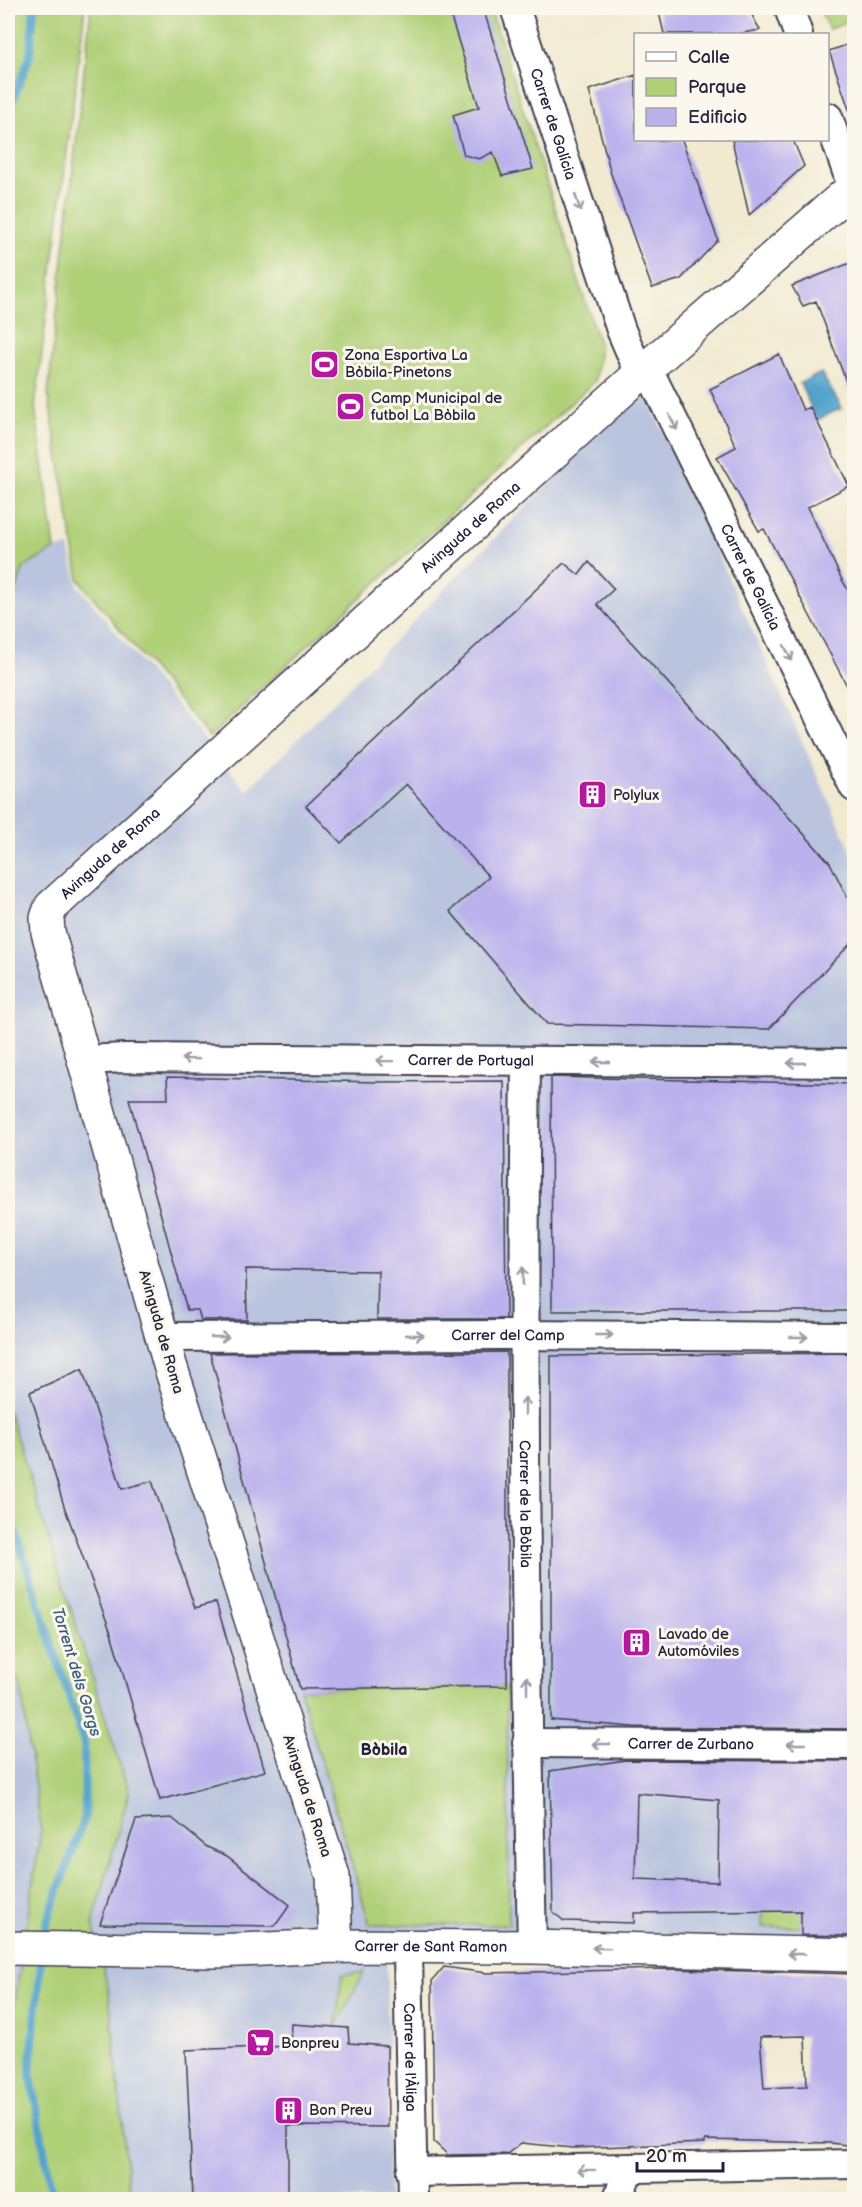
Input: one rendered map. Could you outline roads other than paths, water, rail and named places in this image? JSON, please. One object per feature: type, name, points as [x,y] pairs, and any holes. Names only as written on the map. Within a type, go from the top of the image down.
[{"type":"street","name":"Carrer de Galícia","points":[[515,8],[621,330],[855,787]]},
{"type":"street","points":[[789,8],[798,33]]},
{"type":"street","points":[[829,120],[854,189]]},
{"type":"street","name":"Avinguda de Roma","points":[[336,1936],[333,1876],[162,1337],[48,932],[47,918],[51,907],[644,372],[854,189]]},
{"type":"street","name":"Carrer de Portugal","points":[[85,1060],[125,1058],[855,1063]]},
{"type":"street","name":"Carrer de la Bòbila","points":[[526,1062],[524,1335],[527,1743],[532,1947]]},
{"type":"street","name":"Carrer del Camp","points":[[162,1337],[524,1335],[855,1337]]},
{"type":"street","name":"Carrer de Zurbano","points":[[527,1743],[855,1744]]},
{"type":"street","name":"Carrer de Sant Ramon","points":[[16,1948],[214,1951],[336,1936],[401,1946],[855,1955]]},
{"type":"street","name":"Carrer de l'Àliga","points":[[401,1946],[408,1954],[412,2186],[629,2169],[855,2164]]},
{"type":"street","points":[[617,2199],[629,2169]]},
{"type":"water","points":[[821,373],[842,408],[817,420],[800,383]]},
{"type":"waterway","name":"Torrent dels Gorgs","points":[[8,131],[8,112],[30,56],[34,8]]},
{"type":"waterway","name":"Torrent dels Gorgs","points":[[8,1508],[84,1743],[85,1817],[46,1924],[44,1941]]},
{"type":"waterway","name":"Torrent dels Gorgs","points":[[42,1954],[30,2071],[53,2200]]},
{"type":"place","name":"Zona Esportiva La Bòbila-Pinetons","points":[[324,364]]},
{"type":"place","name":"Camp Municipal de futbol La Bòbila","points":[[350,407]]},
{"type":"place","name":"Polylux","points":[[592,795]]},
{"type":"place","name":"Lavado de Automóviles","points":[[637,1643]]},
{"type":"place","name":"Bonpreu","points":[[260,2043]]},
{"type":"place","name":"Bon Preu","points":[[288,2110]]},
{"type":"district","name":"Bòbila","points":[[384,1750]]}]
